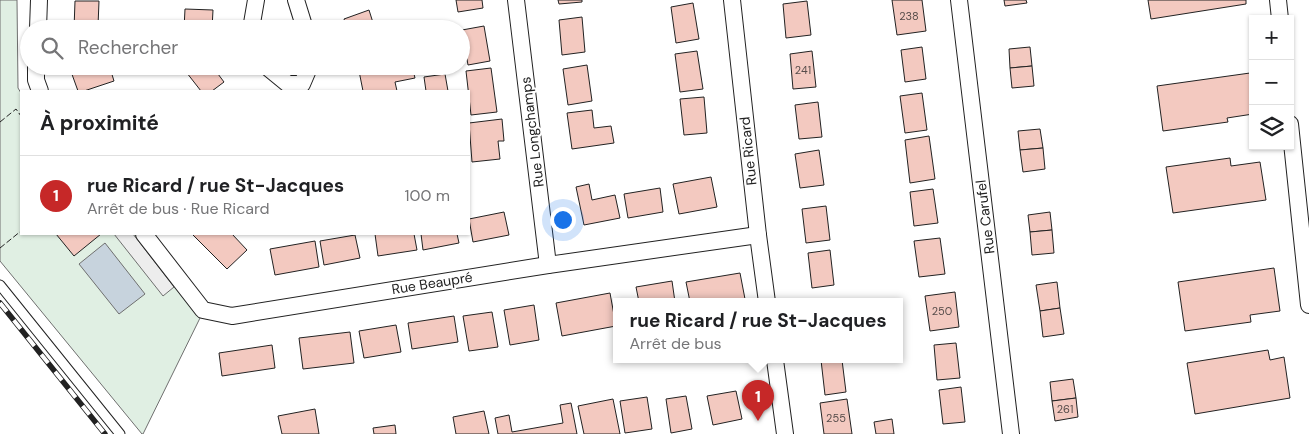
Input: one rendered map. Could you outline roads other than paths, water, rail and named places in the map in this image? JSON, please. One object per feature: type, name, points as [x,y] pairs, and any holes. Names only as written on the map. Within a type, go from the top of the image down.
[{"type":"street","points":[[38,20],[39,0]]},
{"type":"street","points":[[253,20],[256,0]]},
{"type":"street","points":[[296,0],[302,20]]},
{"type":"street","name":"Rue Longchamps","points":[[516,0],[548,265]]},
{"type":"street","name":"Rue Ricard","points":[[732,0],[766,298]]},
{"type":"street","name":"Rue Carufel","points":[[959,0],[1011,434]]},
{"type":"street","points":[[1278,0],[1280,15]]},
{"type":"street","points":[[36,75],[40,90]]},
{"type":"street","points":[[277,75],[288,84],[302,84],[306,75]]},
{"type":"street","points":[[1293,150],[1309,305]]},
{"type":"street","name":"Rue Beaupré","points":[[145,235],[203,310],[232,316],[548,265],[758,235]]},
{"type":"street","points":[[775,363],[785,434]]},
{"type":"lane","points":[[0,284],[120,434]]},
{"type":"railway","points":[[0,303],[105,434]]},
{"type":"place","name":"rue Ricard / rue St-Jacques","points":[[758,421]]}]
